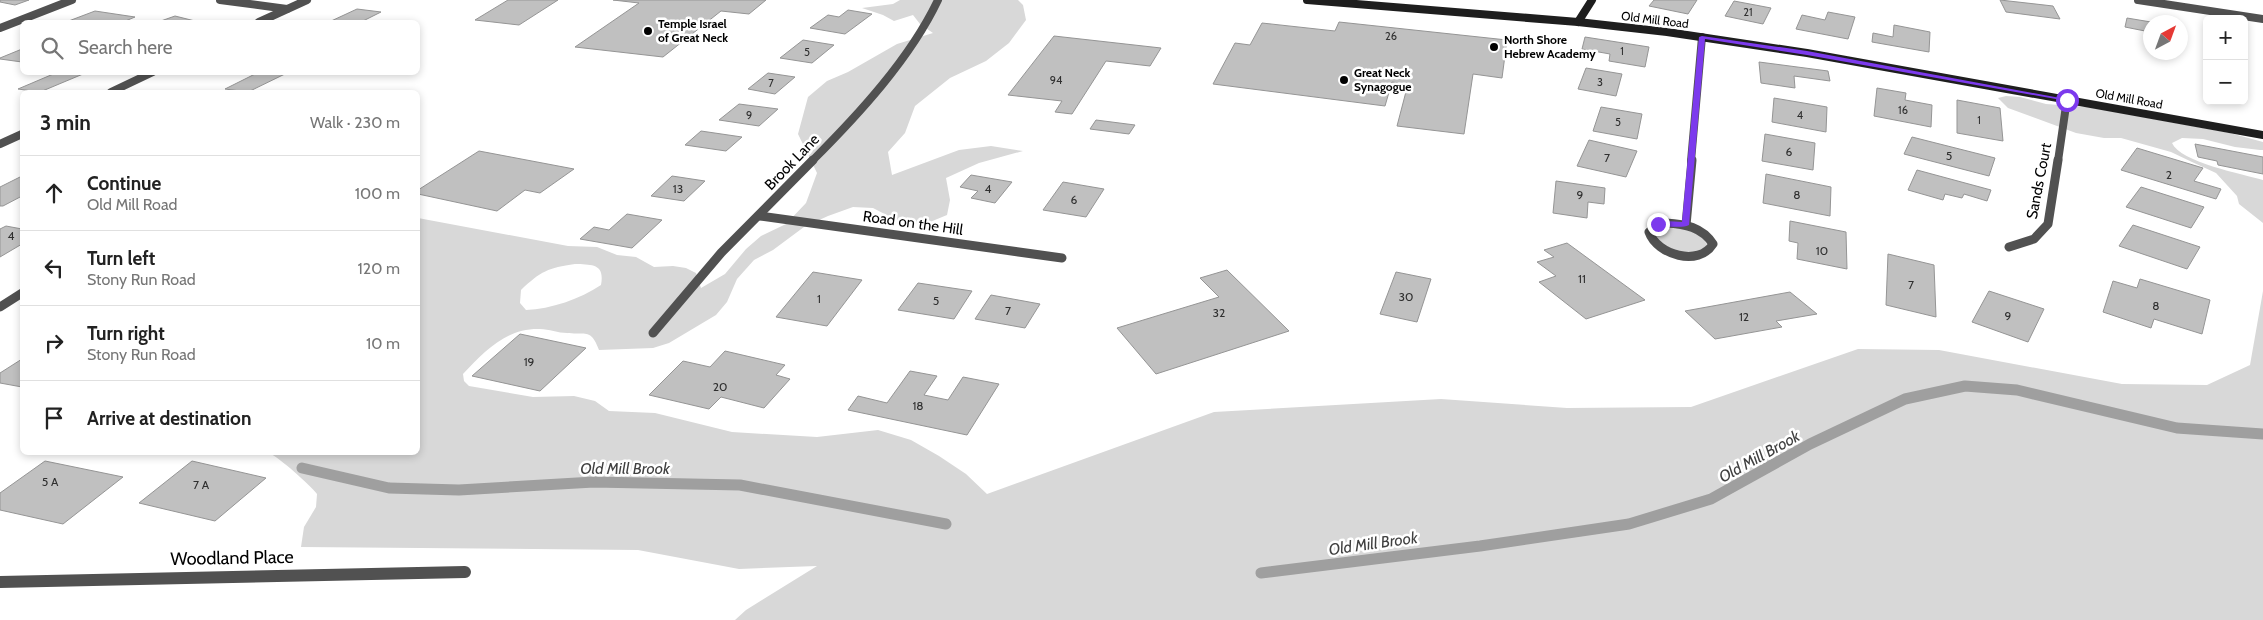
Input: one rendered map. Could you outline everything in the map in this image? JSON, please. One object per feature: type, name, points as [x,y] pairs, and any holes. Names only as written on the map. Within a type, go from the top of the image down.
[{"type":"street","points":[[21,20],[72,0]]},
{"type":"street","points":[[220,0],[287,9]]},
{"type":"street","points":[[263,20],[307,0]]},
{"type":"street","name":"Brook Lane","points":[[653,333],[721,253],[760,216],[838,134],[901,60],[927,23],[938,0]]},
{"type":"street","name":"Old Mill Road","points":[[1307,0],[1578,22],[1702,37],[1807,53],[2263,135]]},
{"type":"street","points":[[1578,22],[1592,0]]},
{"type":"street","points":[[2138,0],[2263,19]]},
{"type":"street","points":[[0,28],[20,20]]},
{"type":"street","points":[[1686,225],[1702,37]]},
{"type":"street","points":[[115,90],[147,75]]},
{"type":"street","name":"Sands Court","points":[[2009,247],[2034,239],[2048,224],[2067,100]]},
{"type":"street","points":[[0,144],[20,135]]},
{"type":"street","name":"Road on the Hill","points":[[760,216],[1062,258]]},
{"type":"street","points":[[1658,224],[1686,225],[1705,233],[1713,244],[1712,249],[1698,256],[1676,254],[1658,247],[1649,236],[1649,232],[1658,224]]},
{"type":"street","points":[[0,307],[20,294]]},
{"type":"street","name":"Woodland Place","points":[[0,582],[465,572]]},
{"type":"shaded area","points":[[900,0],[1018,0],[1023,5],[1026,20],[1009,43],[986,61],[950,78],[915,106],[905,133],[888,152],[892,175],[959,150],[991,146],[1023,151],[979,163],[946,178],[950,200],[947,215],[930,222],[906,225],[873,208],[853,207],[804,227],[773,250],[754,260],[737,279],[727,302],[716,315],[669,343],[653,348],[599,350],[593,338],[587,334],[564,333],[543,329],[517,332],[488,349],[463,374],[464,381],[469,386],[533,397],[574,396],[595,401],[609,411],[655,413],[732,432],[817,437],[878,430],[911,440],[939,456],[966,474],[987,494],[1214,412],[1441,399],[1567,408],[1691,407],[1858,349],[1939,350],[2122,384],[2207,385],[2250,365],[2263,291],[2263,620],[735,620],[746,610],[817,566],[739,569],[638,550],[301,547],[304,527],[316,507],[317,494],[308,484],[272,455],[420,455],[420,218],[568,246],[597,247],[617,255],[636,257],[654,267],[673,266],[686,268],[696,273],[701,288],[725,274],[746,249],[761,236],[786,224],[806,203],[817,173],[798,134],[808,97],[827,81],[848,72],[897,44],[933,33],[920,24],[913,15],[894,21],[862,8],[893,4]],"holes":[[[575,264],[592,265],[599,269],[602,278],[601,285],[593,290],[575,299],[545,308],[526,310],[520,303],[521,290],[545,271]]]},
{"type":"shaded area","points":[[2006,96],[2020,97],[2046,104],[2088,107],[2230,133],[2263,142],[2263,150],[2235,147],[2203,139],[2182,138],[2172,143],[2177,150],[2199,161],[2227,171],[2263,180],[2263,223],[2239,204],[2237,196],[2216,173],[2171,152],[2121,138],[2104,138],[2076,133],[2008,108],[1998,98]]},
{"type":"shaded area","points":[[1677,226],[1700,235],[1707,244],[1700,251],[1688,253],[1667,247],[1655,236],[1655,232],[1663,227]]},
{"type":"building","points":[[0,0],[29,0],[15,5],[0,2]]},
{"type":"building","points":[[508,0],[558,0],[519,25],[475,20]]},
{"type":"building","name":"Temple Israel of Great Neck","points":[[613,0],[766,0],[749,14],[721,11],[663,57],[575,47],[639,3]]},
{"type":"building","points":[[1654,0],[1697,0],[1688,14],[1649,6]]},
{"type":"building","points":[[2000,0],[2053,6],[2060,19],[2006,12]]},
{"type":"building","points":[[1734,1],[1771,8],[1763,24],[1725,16]]},
{"type":"building","points":[[357,9],[381,12],[365,20],[333,20]]},
{"type":"building","points":[[848,10],[872,14],[845,34],[810,28],[828,15],[839,17]]},
{"type":"building","points":[[95,11],[135,17],[128,20],[71,20]]},
{"type":"building","points":[[1828,12],[1855,17],[1848,39],[1796,29],[1802,15],[1825,20]]},
{"type":"building","points":[[175,16],[191,20],[164,20]]},
{"type":"building","points":[[2127,18],[2143,21],[2143,31],[2125,27]]},
{"type":"building","name":"Great Neck Synagogue","points":[[1339,22],[1507,40],[1502,78],[1473,74],[1464,134],[1397,126],[1408,84],[1392,82],[1385,106],[1213,84],[1235,43],[1250,45],[1262,23],[1335,31]]},
{"type":"building","points":[[1894,25],[1930,32],[1929,52],[1872,42],[1873,33],[1893,37]]},
{"type":"building","points":[[1054,36],[1161,48],[1150,66],[1106,61],[1072,114],[1055,112],[1062,101],[1008,95]]},
{"type":"building","points":[[1585,37],[1649,47],[1645,67],[1609,61],[1610,54],[1582,49]]},
{"type":"building","points":[[803,40],[834,45],[812,63],[780,58]]},
{"type":"building","points":[[20,50],[20,62],[0,58]]},
{"type":"building","points":[[1759,62],[1828,71],[1830,81],[1794,76],[1795,88],[1761,83]]},
{"type":"building","points":[[1586,68],[1622,74],[1616,96],[1578,89]]},
{"type":"building","points":[[768,73],[795,77],[775,94],[748,89]]},
{"type":"building","points":[[51,75],[81,75],[45,90],[18,89]]},
{"type":"building","points":[[253,75],[283,75],[252,90],[225,89]]},
{"type":"building","points":[[1877,88],[1906,93],[1905,100],[1932,105],[1931,127],[1874,116]]},
{"type":"building","points":[[1774,98],[1827,107],[1826,132],[1772,122]]},
{"type":"building","points":[[1957,100],[2000,108],[2003,141],[1957,133]]},
{"type":"building","points":[[739,104],[778,109],[759,126],[719,120]]},
{"type":"building","points":[[1601,107],[1642,114],[1637,139],[1593,131]]},
{"type":"building","points":[[1096,120],[1135,125],[1129,134],[1090,129]]},
{"type":"building","points":[[701,131],[742,137],[726,151],[685,145]]},
{"type":"building","points":[[1765,134],[1815,143],[1813,170],[1762,161]]},
{"type":"building","points":[[1912,137],[1995,158],[1989,176],[1904,154]]},
{"type":"building","points":[[1589,140],[1637,151],[1626,177],[1577,166]]},
{"type":"building","points":[[2195,144],[2263,157],[2263,174],[2218,165],[2217,161],[2198,157]]},
{"type":"building","points":[[2137,148],[2203,168],[2194,181],[2221,189],[2216,199],[2121,170]]},
{"type":"building","points":[[479,151],[574,169],[540,193],[525,190],[497,211],[420,194],[420,189]]},
{"type":"building","points":[[1917,170],[1991,190],[1987,201],[1964,194],[1962,198],[1945,194],[1943,200],[1908,190]]},
{"type":"building","points":[[1766,174],[1831,187],[1830,216],[1763,203]]},
{"type":"building","points":[[971,175],[1012,182],[995,203],[971,198],[978,191],[960,187]]},
{"type":"building","points":[[672,176],[705,181],[684,201],[651,196]]},
{"type":"building","points":[[20,177],[20,197],[0,206],[0,187]]},
{"type":"building","points":[[1556,181],[1605,188],[1604,204],[1588,202],[1587,218],[1553,213]]},
{"type":"building","points":[[1063,182],[1104,189],[1086,217],[1043,210]]},
{"type":"building","points":[[2141,187],[2204,207],[2191,228],[2126,207]]},
{"type":"building","points":[[627,214],[662,220],[632,248],[580,239],[594,227],[609,230]]},
{"type":"building","points":[[1790,221],[1846,232],[1847,269],[1797,259],[1798,243],[1789,241]]},
{"type":"building","points":[[2133,225],[2200,247],[2187,269],[2119,246]]},
{"type":"building","points":[[6,226],[20,229],[20,245],[0,257],[0,229]]},
{"type":"building","points":[[1567,243],[1645,300],[1586,319],[1539,282],[1556,276],[1537,262],[1554,257],[1544,250]]},
{"type":"building","points":[[1888,254],[1934,265],[1936,317],[1886,305]]},
{"type":"building","points":[[1227,270],[1289,331],[1156,374],[1117,328],[1219,297],[1200,278]]},
{"type":"building","points":[[813,272],[862,280],[827,326],[776,317]]},
{"type":"building","points":[[1396,272],[1431,279],[1417,322],[1380,314]]},
{"type":"building","points":[[2140,279],[2210,300],[2202,334],[2154,319],[2151,328],[2103,312],[2113,281],[2137,288]]},
{"type":"building","points":[[918,283],[972,291],[954,319],[898,310]]},
{"type":"building","points":[[1989,291],[2044,309],[2028,342],[1972,322]]},
{"type":"building","points":[[1790,292],[1817,314],[1776,321],[1782,327],[1715,339],[1685,311]]},
{"type":"building","points":[[991,295],[1040,304],[1025,328],[975,319]]},
{"type":"building","points":[[520,334],[586,348],[540,391],[472,376]]},
{"type":"building","points":[[725,351],[785,365],[776,375],[790,379],[764,408],[721,397],[709,409],[649,395],[683,361],[710,367]]},
{"type":"building","points":[[20,360],[20,387],[0,383],[0,373]]},
{"type":"building","points":[[910,371],[937,376],[924,395],[948,400],[963,377],[999,384],[967,435],[848,410],[858,396],[887,403]]},
{"type":"building","points":[[45,461],[123,477],[63,524],[0,510],[0,493]]},
{"type":"building","points":[[192,461],[266,478],[215,521],[139,503]]},
{"type":"waterway","name":"Old Mill Brook","points":[[1261,573],[1480,546],[1629,524],[1711,499],[1810,444],[1905,399],[1965,386],[2017,390],[2177,428],[2263,434]]},
{"type":"waterway","name":"Old Mill Brook","points":[[302,468],[389,488],[459,490],[594,482],[740,485],[946,524]]},
{"type":"place","name":"Temple Israel of Great Neck","points":[[648,31]]},
{"type":"place","name":"North Shore Hebrew Academy","points":[[1494,47]]},
{"type":"place","name":"Great Neck Synagogue","points":[[1344,80]]},
{"type":"route","points":[[1658,224],[1675,223],[1686,225],[1702,37],[1807,53],[2067,100]]}]
